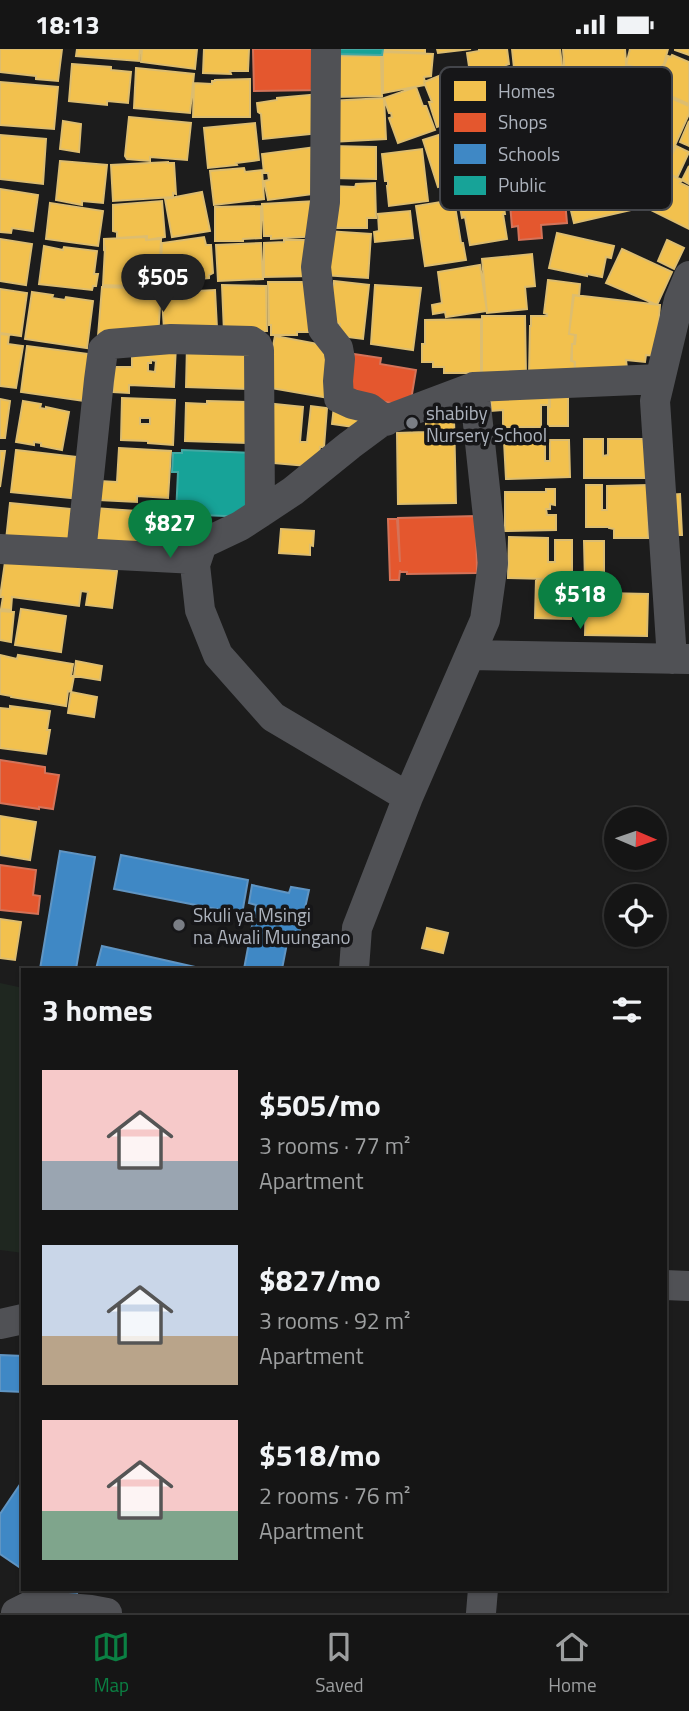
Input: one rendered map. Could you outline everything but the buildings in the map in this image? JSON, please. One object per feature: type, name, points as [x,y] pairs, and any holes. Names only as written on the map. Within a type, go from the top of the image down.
[{"type":"street","points":[[326,49],[325,202],[316,267],[323,328],[338,348],[339,397],[369,408],[386,421]]},
{"type":"street","points":[[470,655],[680,659],[655,401],[660,379],[680,333],[679,300],[689,276]]},
{"type":"street","points":[[81,553],[103,350],[110,344],[171,339],[251,341],[257,345],[260,513]]},
{"type":"street","points":[[408,797],[273,717],[218,655],[200,610],[195,565],[202,544],[240,526],[293,491],[350,445],[386,421],[474,387],[660,379]]},
{"type":"street","points":[[354,968],[357,928],[408,797],[485,620],[493,563],[474,387]]},
{"type":"street","points":[[0,549],[196,559]]},
{"type":"street","points":[[667,1285],[689,1286]]},
{"type":"street","points":[[0,1324],[21,1319]]},
{"type":"street","points":[[481,1613],[483,1591]]},
{"type":"street","points":[[16,1613],[32,1605],[96,1612]]},
{"type":"shaded area","points":[[0,983],[21,988],[21,1253],[0,1250]]},
{"type":"place","name":"shabiby Nursery School","points":[[412,423]]},
{"type":"place","name":"Skuli ya Msingi na Awali Muungano","points":[[179,925]]}]
